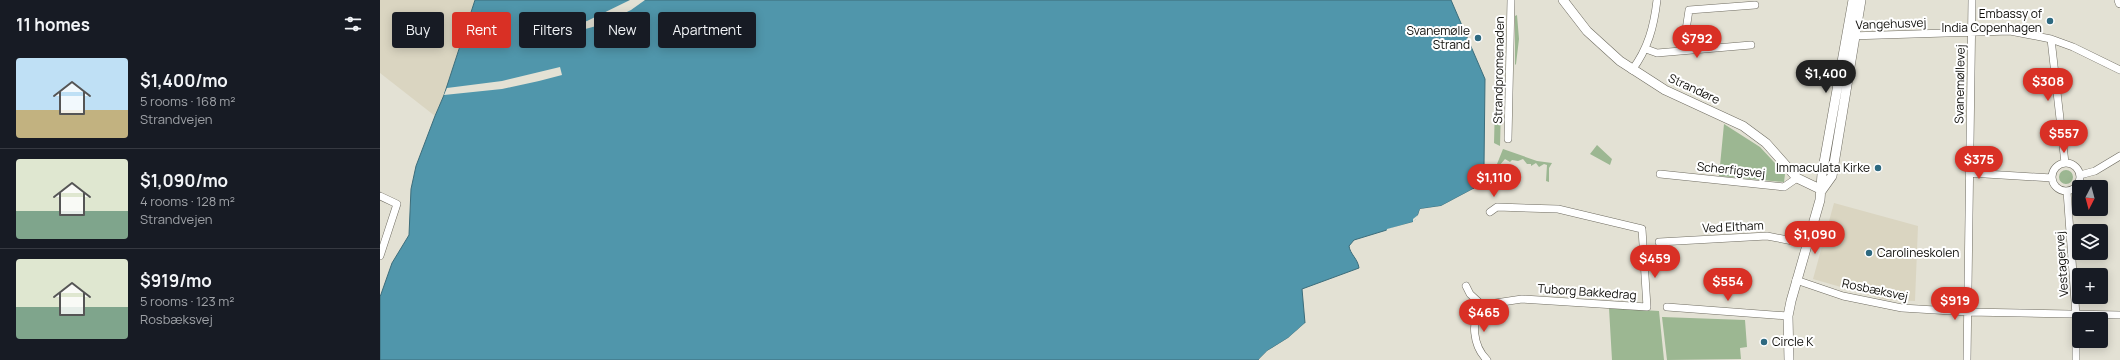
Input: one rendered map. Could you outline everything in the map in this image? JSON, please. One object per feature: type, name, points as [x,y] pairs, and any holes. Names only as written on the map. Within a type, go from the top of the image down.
[{"type":"street","name":"Strandpromenaden","points":[[1508,140],[1511,0]]},
{"type":"street","name":"Strandøre","points":[[1563,0],[1586,31],[1604,49],[1632,70],[1665,90],[1743,126],[1766,143],[1797,178],[1822,190]]},
{"type":"street","points":[[1632,70],[1646,49],[1652,30],[1657,0]]},
{"type":"street","points":[[1790,360],[1788,316],[1796,280],[1808,244],[1822,190],[1832,176],[1850,36],[1853,0]]},
{"type":"street","points":[[1850,36],[1861,0]]},
{"type":"street","name":"Svanemøllevej","points":[[1967,360],[1972,0]]},
{"type":"street","points":[[1683,50],[1688,10],[1755,5]]},
{"type":"street","name":"Vangehusvej","points":[[1850,36],[2010,31],[2051,39],[2073,47],[2120,70]]},
{"type":"street","points":[[2051,39],[2064,163]]},
{"type":"street","points":[[1646,49],[1657,53],[1751,45]]},
{"type":"street","points":[[2080,175],[2095,171],[2120,156]]},
{"type":"street","points":[[2064,163],[2075,166],[2080,175],[2077,186],[2067,191],[2057,188],[2052,178],[2055,168],[2064,163]]},
{"type":"street","points":[[1969,173],[2052,178]]},
{"type":"street","name":"Scherfigsvej","points":[[1660,174],[1784,187],[1797,178]]},
{"type":"street","name":"Vestagervej","points":[[2067,191],[2076,312]]},
{"type":"street","points":[[380,196],[397,204],[380,256]]},
{"type":"street","name":"Tuborg Bakkedrag","points":[[1482,305],[1522,299],[1647,307],[1642,229],[1558,209],[1497,207],[1490,212]]},
{"type":"street","name":"Ved Eltham","points":[[1659,242],[1767,236],[1808,244]]},
{"type":"street","name":"Rosbæksvej","points":[[1796,280],[1843,296],[1891,306],[1968,312],[2072,315]]},
{"type":"street","points":[[1466,286],[1470,294],[1482,305],[1475,319],[1475,336],[1479,349],[1488,360]]},
{"type":"street","points":[[1667,307],[1788,316]]},
{"type":"street","name":"Rosbæksvej","points":[[2108,315],[2120,315]]},
{"type":"street","name":"Vestagervej","points":[[2076,348],[2076,360]]},
{"type":"shaded area","points":[[380,0],[475,0],[471,12],[452,12],[452,48],[459,48],[444,95],[435,116],[380,73]]},
{"type":"shaded area","name":"Carolineskolen","points":[[1834,203],[1918,226],[1915,301],[1886,300],[1813,279]]},
{"type":"green space","points":[[1517,15],[1519,39],[1515,65],[1515,16]]},
{"type":"green space","points":[[1497,27],[1503,28],[1502,64],[1496,64]]},
{"type":"green space","points":[[1496,66],[1502,67],[1500,146],[1494,143]]},
{"type":"green space","points":[[1724,124],[1760,147],[1785,174],[1784,182],[1719,176]]},
{"type":"green space","points":[[1597,145],[1612,159],[1610,165],[1590,154]]},
{"type":"green space","points":[[1503,149],[1537,161],[1552,163],[1549,168],[1549,182],[1546,181],[1547,165],[1544,164],[1539,167],[1536,163],[1531,166],[1531,164],[1527,164],[1523,159],[1518,161],[1512,160],[1510,162],[1505,159],[1499,166],[1502,171],[1497,174],[1502,176],[1503,180],[1496,179],[1495,169]]},
{"type":"green space","points":[[2063,170],[2069,170],[2073,174],[2073,180],[2069,184],[2063,184],[2059,180],[2059,174]]},
{"type":"green space","points":[[1609,308],[1659,311],[1664,360],[1612,360]]},
{"type":"green space","points":[[1662,317],[1745,320],[1747,347],[1740,348],[1741,359],[1667,360]]},
{"type":"water","points":[[475,0],[1451,0],[1485,79],[1484,166],[1479,182],[1473,189],[1441,206],[1420,209],[1413,222],[1354,240],[1349,246],[1359,268],[1302,289],[1305,323],[1288,338],[1267,351],[1258,360],[380,360],[380,297],[392,263],[409,235],[411,189],[416,166],[444,95],[459,48],[511,48],[511,12],[471,12]]},
{"type":"pier","points":[[630,0],[645,0],[627,12],[605,12]]},
{"type":"pier","points":[[594,18],[594,27],[586,29],[587,21]]},
{"type":"pier","points":[[560,67],[562,75],[539,81],[502,89],[444,95],[447,88],[502,81]]},
{"type":"pier","points":[[1473,189],[1474,191],[1442,207],[1422,211],[1420,216],[1415,220],[1414,224],[1386,233],[1387,229],[1413,222],[1413,219],[1418,215],[1420,209],[1441,206]]},
{"type":"pier","points":[[1305,323],[1305,326],[1289,340],[1258,360],[1267,351],[1288,338]]},
{"type":"place","name":"Embassy of India Copenhagen","points":[[2050,21]]},
{"type":"place","name":"Svanemølle Strand","points":[[1478,38]]},
{"type":"place","name":"Immaculata Kirke","points":[[1878,168]]},
{"type":"place","name":"Carolineskolen","points":[[1869,253]]},
{"type":"place","name":"Circle K","points":[[1764,342]]}]
